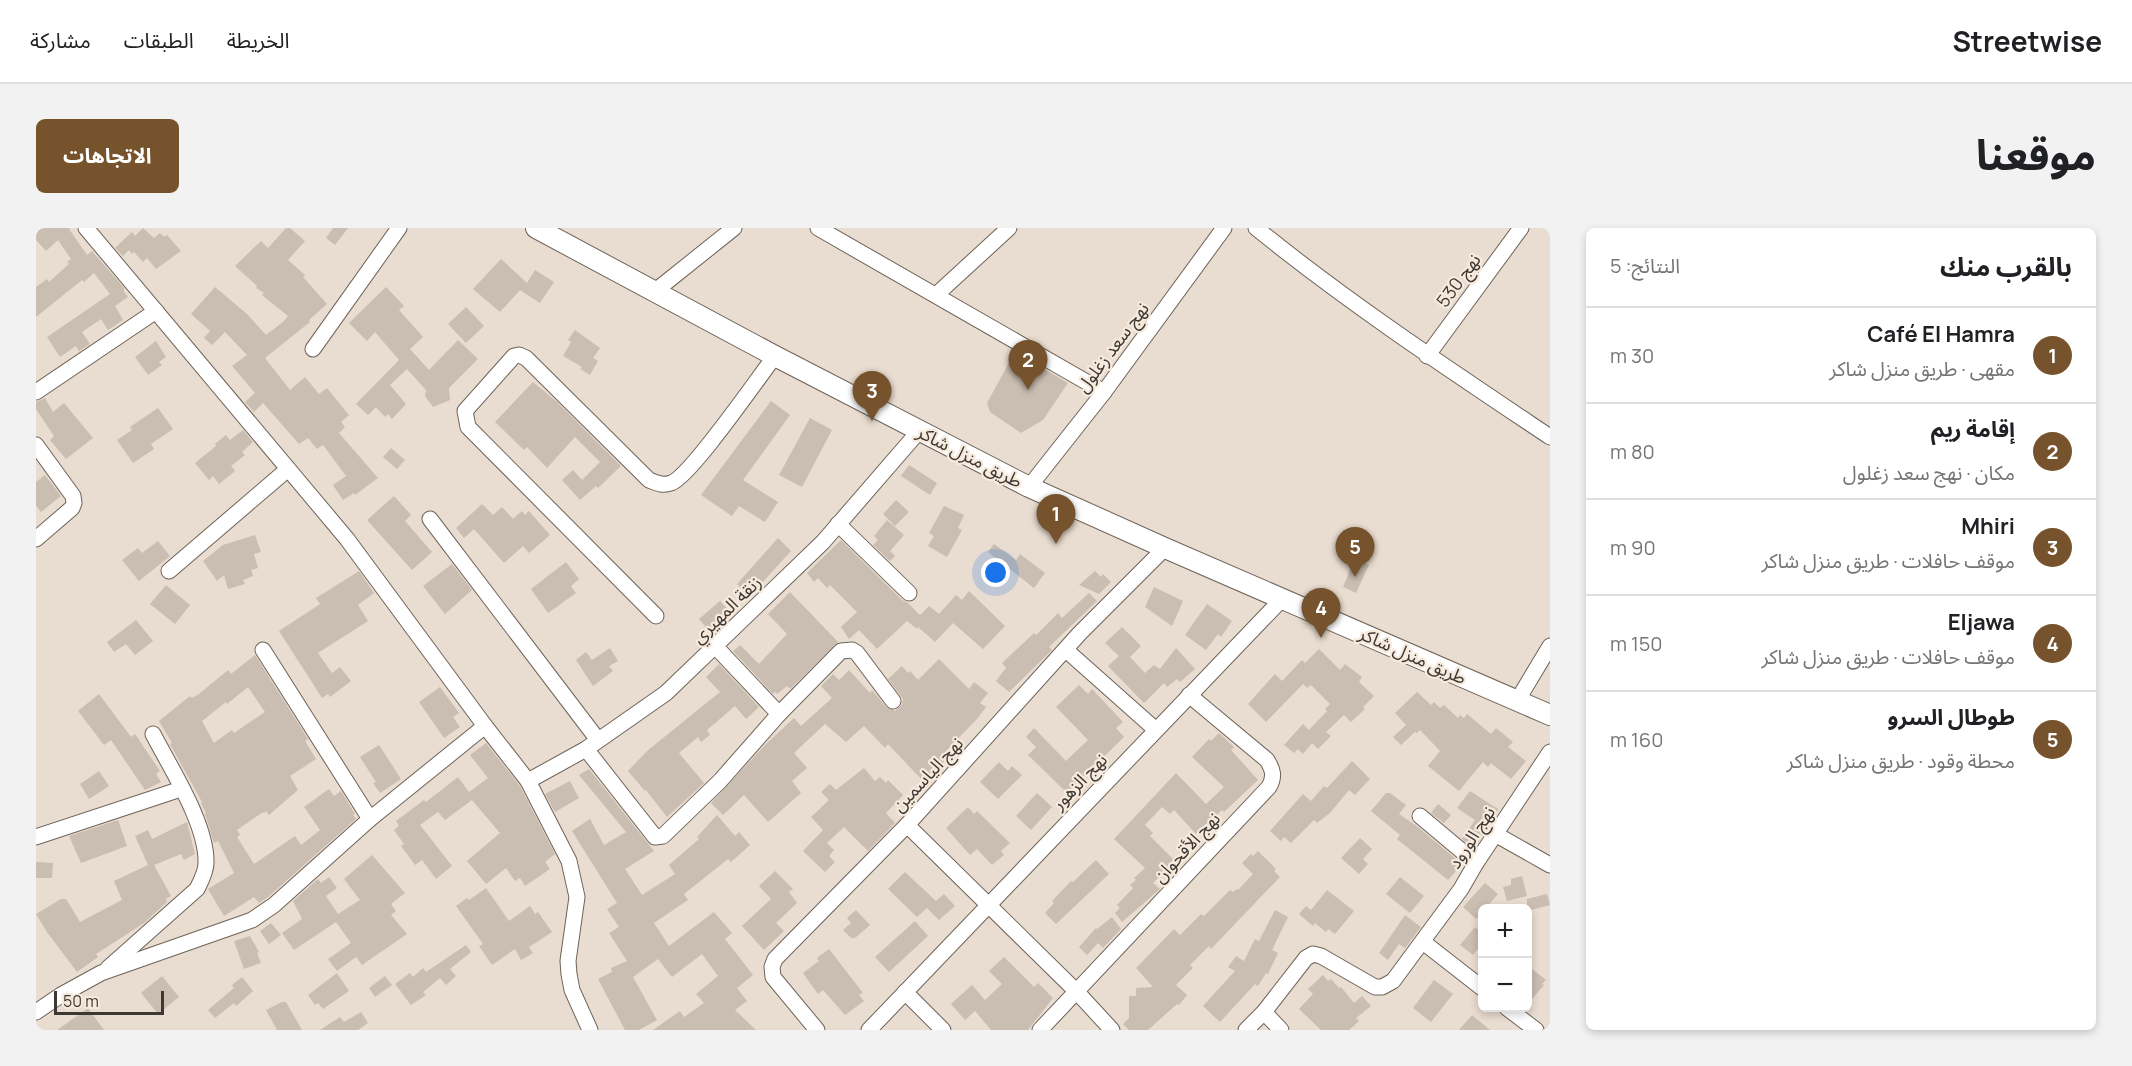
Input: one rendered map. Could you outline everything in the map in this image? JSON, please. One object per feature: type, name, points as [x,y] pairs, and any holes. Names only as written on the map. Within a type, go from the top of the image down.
[{"type":"main road","name":"طريق منزل شاكر","points":[[536,228],[775,356],[1029,487],[1550,715]]},
{"type":"street","points":[[86,228],[347,539],[528,781],[569,861],[577,897],[568,961],[569,974],[572,990],[590,1030]]},
{"type":"street","points":[[313,350],[399,228]]},
{"type":"street","points":[[654,292],[734,228]]},
{"type":"street","points":[[818,228],[1104,392]]},
{"type":"street","points":[[936,295],[1009,228]]},
{"type":"street","name":"نهج سعد زغلول","points":[[1029,487],[1104,392],[1224,228]]},
{"type":"street","points":[[1256,228],[1311,273],[1427,356],[1550,437]]},
{"type":"street","name":"نهج 530","points":[[1427,356],[1521,228]]},
{"type":"street","points":[[36,392],[156,311]]},
{"type":"street","points":[[656,616],[468,427],[465,411],[514,356],[519,355],[526,358],[649,480],[661,485],[672,483],[682,477],[775,356]]},
{"type":"street","name":"زنقة المهيري","points":[[528,781],[592,744],[666,693],[823,542],[920,430]]},
{"type":"street","points":[[36,445],[74,496],[72,508],[36,539]]},
{"type":"street","points":[[169,570],[288,469]]},
{"type":"street","points":[[430,519],[592,744],[655,837],[663,836],[720,781],[779,714],[832,660],[846,650],[857,653],[893,701]]},
{"type":"street","points":[[838,524],[909,593]]},
{"type":"street","name":"نهج الياسمين","points":[[817,1030],[773,977],[772,967],[775,959],[907,825],[1066,650],[1165,548]]},
{"type":"street","name":"نهج الزهور","points":[[905,992],[1283,598]]},
{"type":"street","points":[[715,646],[779,714]]},
{"type":"street","points":[[1517,701],[1550,646]]},
{"type":"street","points":[[263,650],[370,819]]},
{"type":"street","points":[[1066,650],[1155,730]]},
{"type":"street","name":"نهج الأقحوان","points":[[1040,1030],[1269,787],[1274,778],[1273,770],[1267,759],[1190,695]]},
{"type":"street","points":[[36,1012],[101,974],[252,920],[274,905],[370,819],[485,726]]},
{"type":"street","points":[[101,974],[197,889],[203,878],[206,863],[196,818],[153,734]]},
{"type":"street","name":"نهج الورود","points":[[1264,1012],[1306,958],[1313,954],[1321,956],[1375,987],[1382,987],[1393,981],[1461,889],[1550,752]]},
{"type":"street","points":[[36,837],[181,789]]},
{"type":"street","points":[[1420,816],[1476,863]]},
{"type":"street","points":[[907,825],[1077,992],[1112,1030]]},
{"type":"street","points":[[1495,834],[1550,865]]},
{"type":"street","points":[[1423,942],[1478,985]]},
{"type":"street","points":[[869,1030],[905,992],[943,1030]]},
{"type":"street","points":[[1246,1030],[1264,1012],[1281,1030]]},
{"type":"street","points":[[1513,1012],[1536,1030]]},
{"type":"building","points":[[36,228],[71,228],[69,229],[87,255],[92,251],[125,289],[123,290],[128,297],[115,306],[123,320],[108,330],[101,319],[82,332],[90,344],[79,351],[76,346],[60,357],[47,337],[110,294],[94,273],[36,317],[36,287],[47,279],[49,282],[69,264],[67,262],[71,259],[58,240],[46,251],[36,240]]},
{"type":"building","points":[[143,228],[154,238],[160,233],[164,237],[167,235],[181,251],[156,269],[147,258],[143,262],[129,250],[123,256],[115,248],[132,232],[135,236]]},
{"type":"building","points":[[286,228],[290,228],[305,241],[288,260],[305,275],[303,277],[327,304],[309,320],[310,322],[265,358],[290,390],[305,377],[319,394],[327,388],[349,415],[341,422],[345,427],[339,433],[378,478],[355,495],[354,493],[343,500],[333,485],[346,476],[323,445],[317,449],[308,438],[299,444],[263,403],[254,412],[245,402],[255,393],[232,366],[247,355],[225,332],[212,345],[204,338],[210,331],[191,314],[215,287],[247,314],[266,335],[283,322],[288,316],[262,295],[264,293],[235,266],[261,241],[268,248]]},
{"type":"building","points":[[333,228],[348,228],[335,245],[326,238]]},
{"type":"building","points":[[501,259],[527,283],[535,270],[554,282],[540,303],[520,290],[500,312],[473,289]]},
{"type":"building","points":[[386,287],[404,306],[399,310],[423,337],[410,349],[429,370],[458,340],[478,359],[449,388],[450,400],[433,407],[425,396],[426,390],[407,369],[390,385],[406,404],[392,419],[388,414],[385,417],[376,407],[368,415],[356,404],[399,360],[375,332],[367,341],[349,323]]},
{"type":"building","points":[[466,307],[484,326],[466,343],[448,324]]},
{"type":"building","points":[[575,330],[600,348],[593,358],[598,361],[590,375],[580,369],[582,367],[563,356],[571,342],[568,340]]},
{"type":"building","points":[[156,341],[166,357],[159,362],[162,365],[148,375],[135,357]]},
{"type":"building","points":[[1015,352],[1068,383],[1043,420],[1021,433],[990,412],[987,403]]},
{"type":"building","points":[[533,382],[557,402],[621,466],[598,488],[596,486],[580,500],[562,480],[573,470],[582,480],[600,462],[575,437],[547,468],[527,447],[524,450],[495,422]]},
{"type":"building","points":[[45,398],[53,412],[64,403],[93,438],[66,459],[50,440],[54,436],[36,409],[36,402]]},
{"type":"building","points":[[771,401],[790,415],[743,480],[778,502],[765,522],[739,506],[732,516],[701,495]]},
{"type":"building","points":[[158,408],[173,429],[151,444],[154,449],[133,463],[117,440],[132,430],[130,427]]},
{"type":"building","points":[[810,418],[832,430],[802,487],[779,475]]},
{"type":"building","points":[[243,430],[253,442],[242,452],[245,455],[231,466],[235,471],[219,484],[213,476],[209,480],[195,463],[226,435],[230,440]]},
{"type":"building","points":[[391,448],[405,460],[397,469],[383,457]]},
{"type":"building","points":[[909,465],[937,483],[930,495],[901,476]]},
{"type":"building","points":[[45,475],[61,496],[41,512],[36,506],[36,482]]},
{"type":"building","points":[[394,496],[411,515],[405,521],[432,552],[412,570],[367,520]]},
{"type":"building","points":[[896,500],[909,512],[895,526],[883,514]]},
{"type":"building","points":[[482,504],[493,515],[502,507],[513,519],[522,511],[525,515],[529,511],[550,535],[529,553],[523,546],[504,563],[474,529],[464,538],[456,528]]},
{"type":"building","points":[[944,506],[964,515],[958,528],[962,530],[947,557],[928,546],[934,536],[929,533]]},
{"type":"building","points":[[887,520],[904,535],[890,551],[895,556],[890,561],[873,545],[878,540],[874,536]]},
{"type":"building","points":[[255,535],[261,552],[254,554],[258,568],[251,570],[253,576],[243,580],[245,584],[228,589],[224,575],[217,581],[203,561],[223,545]]},
{"type":"building","points":[[778,538],[791,551],[750,596],[737,584]]},
{"type":"building","points":[[841,540],[920,615],[929,606],[939,614],[956,595],[962,600],[969,591],[1005,626],[983,649],[953,623],[935,642],[918,627],[917,629],[907,621],[877,649],[859,630],[849,639],[841,627],[857,612],[830,585],[827,588],[818,578],[814,582],[807,573]]},
{"type":"building","points":[[158,541],[170,556],[139,581],[122,560],[138,548],[142,553]]},
{"type":"building","points":[[994,544],[1016,560],[1020,554],[1045,573],[1034,588],[988,552]]},
{"type":"building","points":[[1355,558],[1369,565],[1356,593],[1343,587]]},
{"type":"building","points":[[566,562],[579,579],[571,586],[576,593],[548,613],[531,589]]},
{"type":"building","points":[[452,564],[472,590],[445,614],[423,586]]},
{"type":"building","points":[[359,571],[374,593],[358,605],[368,621],[318,653],[332,673],[340,667],[351,681],[330,697],[328,694],[322,698],[279,631],[320,604],[316,598]]},
{"type":"building","points":[[1095,571],[1101,577],[1103,574],[1111,582],[1099,594],[1079,585]]},
{"type":"building","points":[[166,585],[190,605],[175,624],[150,604]]},
{"type":"building","points":[[1154,587],[1183,601],[1172,626],[1145,607]]},
{"type":"building","points":[[790,592],[838,642],[790,689],[787,686],[777,694],[775,692],[773,694],[733,651],[740,645],[759,664],[787,634],[768,614]]},
{"type":"building","points":[[1089,593],[1097,601],[1049,647],[1052,650],[1009,692],[996,681],[1006,668],[1002,663],[1058,613],[1062,618]]},
{"type":"building","points":[[720,601],[732,614],[711,633],[699,619]]},
{"type":"building","points":[[1207,604],[1232,621],[1221,637],[1218,634],[1206,650],[1185,635]]},
{"type":"building","points":[[136,620],[153,641],[135,655],[126,644],[114,652],[107,642]]},
{"type":"building","points":[[1122,627],[1141,646],[1130,657],[1145,673],[1154,665],[1160,669],[1176,648],[1195,669],[1180,682],[1177,679],[1167,687],[1164,683],[1144,703],[1108,666],[1119,656],[1105,643]]},
{"type":"building","points":[[610,648],[618,661],[609,666],[613,671],[593,686],[576,660],[586,652],[592,660]]},
{"type":"building","points":[[1319,649],[1340,670],[1345,664],[1362,677],[1359,682],[1374,696],[1363,707],[1365,709],[1351,722],[1344,715],[1326,732],[1331,736],[1318,749],[1312,743],[1303,754],[1298,749],[1294,753],[1284,745],[1303,724],[1309,730],[1327,711],[1325,709],[1330,704],[1311,685],[1307,688],[1303,684],[1266,722],[1248,704],[1275,674],[1282,681],[1302,660],[1305,663]]},
{"type":"building","points":[[255,655],[308,739],[305,741],[316,759],[290,776],[298,790],[269,815],[266,811],[263,812],[237,830],[240,835],[237,837],[254,864],[295,836],[301,845],[320,830],[304,807],[329,789],[334,796],[341,791],[356,819],[268,897],[259,903],[254,897],[224,916],[208,889],[234,873],[218,841],[214,843],[202,802],[159,721],[190,696],[192,698],[199,694],[228,670],[231,674]],"holes":[[[248,687],[265,712],[234,733],[232,730],[214,743],[202,721]]]},
{"type":"building","points":[[939,659],[969,689],[974,682],[988,693],[980,703],[986,707],[946,751],[951,755],[923,781],[888,744],[885,748],[864,726],[846,742],[825,724],[794,753],[807,768],[792,781],[801,793],[768,822],[744,795],[723,815],[711,803],[766,744],[794,718],[801,726],[832,698],[821,686],[833,674],[839,680],[849,670],[870,693],[872,690],[886,707],[895,711],[902,705],[903,699],[888,679],[902,666],[918,680]]},
{"type":"building","points":[[719,664],[759,707],[746,719],[735,706],[707,730],[710,735],[701,742],[698,737],[679,753],[704,783],[667,817],[628,771],[647,751],[720,692],[706,677]]},
{"type":"building","points":[[1079,685],[1088,694],[1092,689],[1123,722],[1116,728],[1124,737],[1067,793],[1028,755],[1036,747],[1026,737],[1034,728],[1066,761],[1088,740],[1056,707]]},
{"type":"building","points":[[440,687],[459,713],[453,717],[460,727],[444,738],[419,702]]},
{"type":"building","points":[[1417,692],[1431,705],[1434,702],[1440,708],[1444,705],[1458,718],[1460,715],[1464,718],[1467,714],[1491,734],[1496,728],[1513,742],[1508,747],[1526,761],[1511,779],[1491,763],[1488,767],[1483,762],[1459,791],[1428,766],[1440,751],[1420,730],[1401,745],[1393,737],[1406,725],[1395,713]]},
{"type":"building","points":[[99,694],[131,737],[135,734],[160,771],[156,774],[161,782],[145,790],[111,740],[104,745],[78,711]]},
{"type":"building","points":[[1219,733],[1234,747],[1231,750],[1258,780],[1224,812],[1222,810],[1196,834],[1174,810],[1170,814],[1162,807],[1145,825],[1153,833],[1150,836],[1175,861],[1153,883],[1160,889],[1122,922],[1115,913],[1120,908],[1117,905],[1133,888],[1130,885],[1136,880],[1134,878],[1145,868],[1114,839],[1176,773],[1206,804],[1224,787],[1192,757],[1209,739],[1211,741]]},
{"type":"building","points":[[486,743],[520,786],[555,854],[545,862],[550,869],[525,886],[520,878],[515,881],[506,868],[486,884],[467,861],[500,833],[472,800],[445,820],[438,812],[420,825],[452,866],[436,879],[422,860],[415,865],[401,846],[404,844],[394,830],[399,826],[396,821],[424,800],[426,802],[458,777],[469,792],[488,778],[470,755]]},
{"type":"building","points":[[379,745],[401,779],[380,793],[373,783],[376,782],[360,757]]},
{"type":"building","points":[[1352,761],[1370,779],[1355,795],[1349,790],[1330,813],[1317,823],[1314,820],[1291,843],[1284,837],[1281,841],[1270,831],[1303,794],[1311,801],[1324,786],[1327,788]]},
{"type":"building","points":[[999,762],[1008,771],[1012,766],[1022,775],[998,799],[980,782]]},
{"type":"building","points":[[864,768],[875,781],[880,777],[886,783],[888,780],[903,795],[886,813],[895,823],[868,851],[844,827],[827,843],[834,850],[829,856],[835,862],[825,872],[803,851],[823,830],[811,817],[829,800],[821,792],[830,784],[836,790]]},
{"type":"building","points":[[589,769],[654,851],[625,869],[642,895],[675,874],[669,865],[699,839],[697,837],[717,815],[735,836],[739,832],[750,845],[731,862],[728,859],[684,894],[688,900],[654,923],[669,946],[714,912],[732,933],[725,939],[753,975],[737,988],[747,1001],[735,1010],[756,1030],[653,1030],[680,1011],[684,1017],[704,1003],[696,994],[718,976],[702,954],[672,977],[658,959],[633,977],[657,1020],[639,1030],[625,1030],[598,979],[612,972],[611,968],[627,961],[609,933],[619,927],[607,909],[617,903],[572,831],[590,819],[604,845],[626,832],[579,775]]},
{"type":"building","points":[[99,771],[109,786],[89,799],[80,784]]},
{"type":"building","points":[[570,781],[579,798],[555,812],[545,794]]},
{"type":"building","points":[[1470,791],[1498,809],[1474,849],[1462,839],[1475,820],[1457,808]]},
{"type":"building","points":[[1037,793],[1052,807],[1031,830],[1016,816]]},
{"type":"building","points":[[1386,793],[1390,793],[1406,805],[1399,814],[1462,864],[1448,880],[1397,839],[1400,835],[1371,811]]},
{"type":"building","points":[[1438,804],[1451,815],[1444,823],[1431,813]]},
{"type":"building","points":[[968,807],[974,814],[977,811],[1010,843],[1001,851],[1004,855],[992,865],[977,849],[970,855],[946,828]]},
{"type":"building","points":[[118,820],[127,846],[81,863],[69,836]]},
{"type":"building","points":[[187,822],[195,854],[184,860],[181,854],[154,865],[171,896],[166,899],[167,902],[144,923],[96,954],[98,957],[77,972],[36,914],[61,899],[66,899],[80,922],[122,900],[114,881],[148,865],[135,836],[148,830],[152,839]]},
{"type":"building","points":[[1360,838],[1372,849],[1363,859],[1368,864],[1359,874],[1341,858]]},
{"type":"building","points":[[1258,851],[1276,869],[1274,871],[1280,877],[1211,949],[1209,946],[1190,965],[1193,968],[1176,985],[1187,995],[1179,1005],[1177,1004],[1148,1030],[1129,1030],[1123,1024],[1129,1018],[1129,996],[1136,996],[1136,988],[1153,987],[1136,968],[1174,929],[1180,935],[1201,914],[1204,916],[1230,890],[1233,892],[1238,890],[1253,874],[1242,863]]},
{"type":"building","points":[[372,855],[405,893],[391,904],[396,911],[391,915],[407,934],[362,965],[356,957],[337,971],[328,959],[351,943],[336,922],[294,950],[282,933],[302,919],[293,901],[318,879],[321,883],[329,877],[337,888],[326,896],[338,914],[360,900],[344,879]]},
{"type":"building","points":[[1096,860],[1109,874],[1056,924],[1045,913],[1054,903],[1052,901]]},
{"type":"building","points":[[36,862],[53,863],[52,878],[36,878]]},
{"type":"building","points":[[775,871],[793,889],[789,892],[797,903],[776,923],[784,931],[764,950],[742,926],[771,899],[759,886]]},
{"type":"building","points":[[905,872],[936,901],[944,894],[955,906],[939,920],[927,908],[917,917],[888,889]]},
{"type":"building","points":[[1522,876],[1527,896],[1507,901],[1503,887],[1511,885],[1511,879]]},
{"type":"building","points":[[1400,877],[1424,896],[1410,913],[1386,894]]},
{"type":"building","points":[[1485,883],[1498,894],[1489,904],[1478,904],[1476,919],[1463,907]]},
{"type":"building","points":[[486,888],[509,921],[530,906],[535,914],[538,912],[552,932],[529,947],[533,953],[521,960],[515,949],[492,965],[479,946],[483,944],[456,906]]},
{"type":"building","points":[[1327,890],[1354,911],[1335,934],[1328,929],[1326,932],[1315,923],[1313,926],[1299,914],[1306,906],[1311,910]]},
{"type":"building","points":[[1547,894],[1550,905],[1532,910],[1532,904],[1527,904],[1527,899]]},
{"type":"building","points":[[856,910],[870,925],[855,938],[851,938],[843,930],[851,923],[847,918]]},
{"type":"building","points":[[1275,910],[1288,917],[1272,950],[1278,953],[1268,974],[1266,973],[1258,986],[1255,984],[1220,1022],[1203,1006],[1235,971],[1228,967],[1236,956],[1244,961],[1255,939],[1259,941]]},
{"type":"building","points":[[1405,915],[1421,927],[1405,948],[1399,944],[1388,960],[1379,953]]},
{"type":"building","points":[[1112,917],[1121,929],[1103,948],[1098,943],[1087,955],[1079,947],[1096,928]]},
{"type":"building","points":[[915,921],[928,936],[889,972],[875,957]]},
{"type":"building","points":[[271,923],[281,935],[269,944],[260,931]]},
{"type":"building","points":[[1475,927],[1478,930],[1478,949],[1473,955],[1460,945]]},
{"type":"building","points":[[250,936],[259,952],[257,953],[261,963],[244,969],[234,941]]},
{"type":"building","points":[[466,945],[471,952],[450,969],[456,976],[446,985],[440,978],[423,992],[426,995],[411,1005],[395,984],[410,973],[413,977],[423,968],[426,972]]},
{"type":"building","points":[[829,949],[863,993],[859,995],[864,1001],[845,1015],[823,990],[818,994],[803,973],[819,961],[817,958]]},
{"type":"building","points":[[1004,957],[1034,987],[1038,983],[1053,998],[1028,1030],[991,1030],[975,1011],[965,1020],[951,1004],[972,985],[985,1000],[1002,984],[989,971]]},
{"type":"building","points":[[1532,969],[1546,980],[1542,984],[1544,985],[1532,999]]},
{"type":"building","points":[[337,973],[349,991],[323,1009],[318,1003],[315,1005],[308,995]]},
{"type":"building","points":[[1323,975],[1328,981],[1331,979],[1339,988],[1341,987],[1354,1003],[1362,996],[1371,1006],[1356,1018],[1359,1021],[1349,1030],[1321,1030],[1299,1009],[1313,994],[1308,989]]},
{"type":"building","points":[[162,976],[179,997],[158,1014],[141,993]]},
{"type":"building","points":[[385,976],[392,985],[375,997],[369,988]]},
{"type":"building","points":[[242,977],[253,991],[236,1006],[234,1003],[215,1018],[208,1010],[234,988],[232,985]]},
{"type":"building","points":[[1434,980],[1453,994],[1431,1022],[1413,1008]]},
{"type":"building","points":[[286,1002],[302,1030],[277,1030],[266,1010]]},
{"type":"building","points":[[88,1008],[104,1030],[57,1030],[80,1014]]},
{"type":"building","points":[[361,1012],[368,1023],[358,1030],[320,1030],[340,1017],[344,1022]]},
{"type":"building","points":[[1472,1015],[1490,1030],[1459,1030]]},
{"type":"place","name":"إقامة ريم","points":[[1028,390]]},
{"type":"place","name":"Mhiri","points":[[872,421]]},
{"type":"place","name":"Café El Hamra","points":[[1056,544]]},
{"type":"place","name":"طوطال السرو","points":[[1355,577]]},
{"type":"place","name":"Eljawa","points":[[1321,638]]}]
